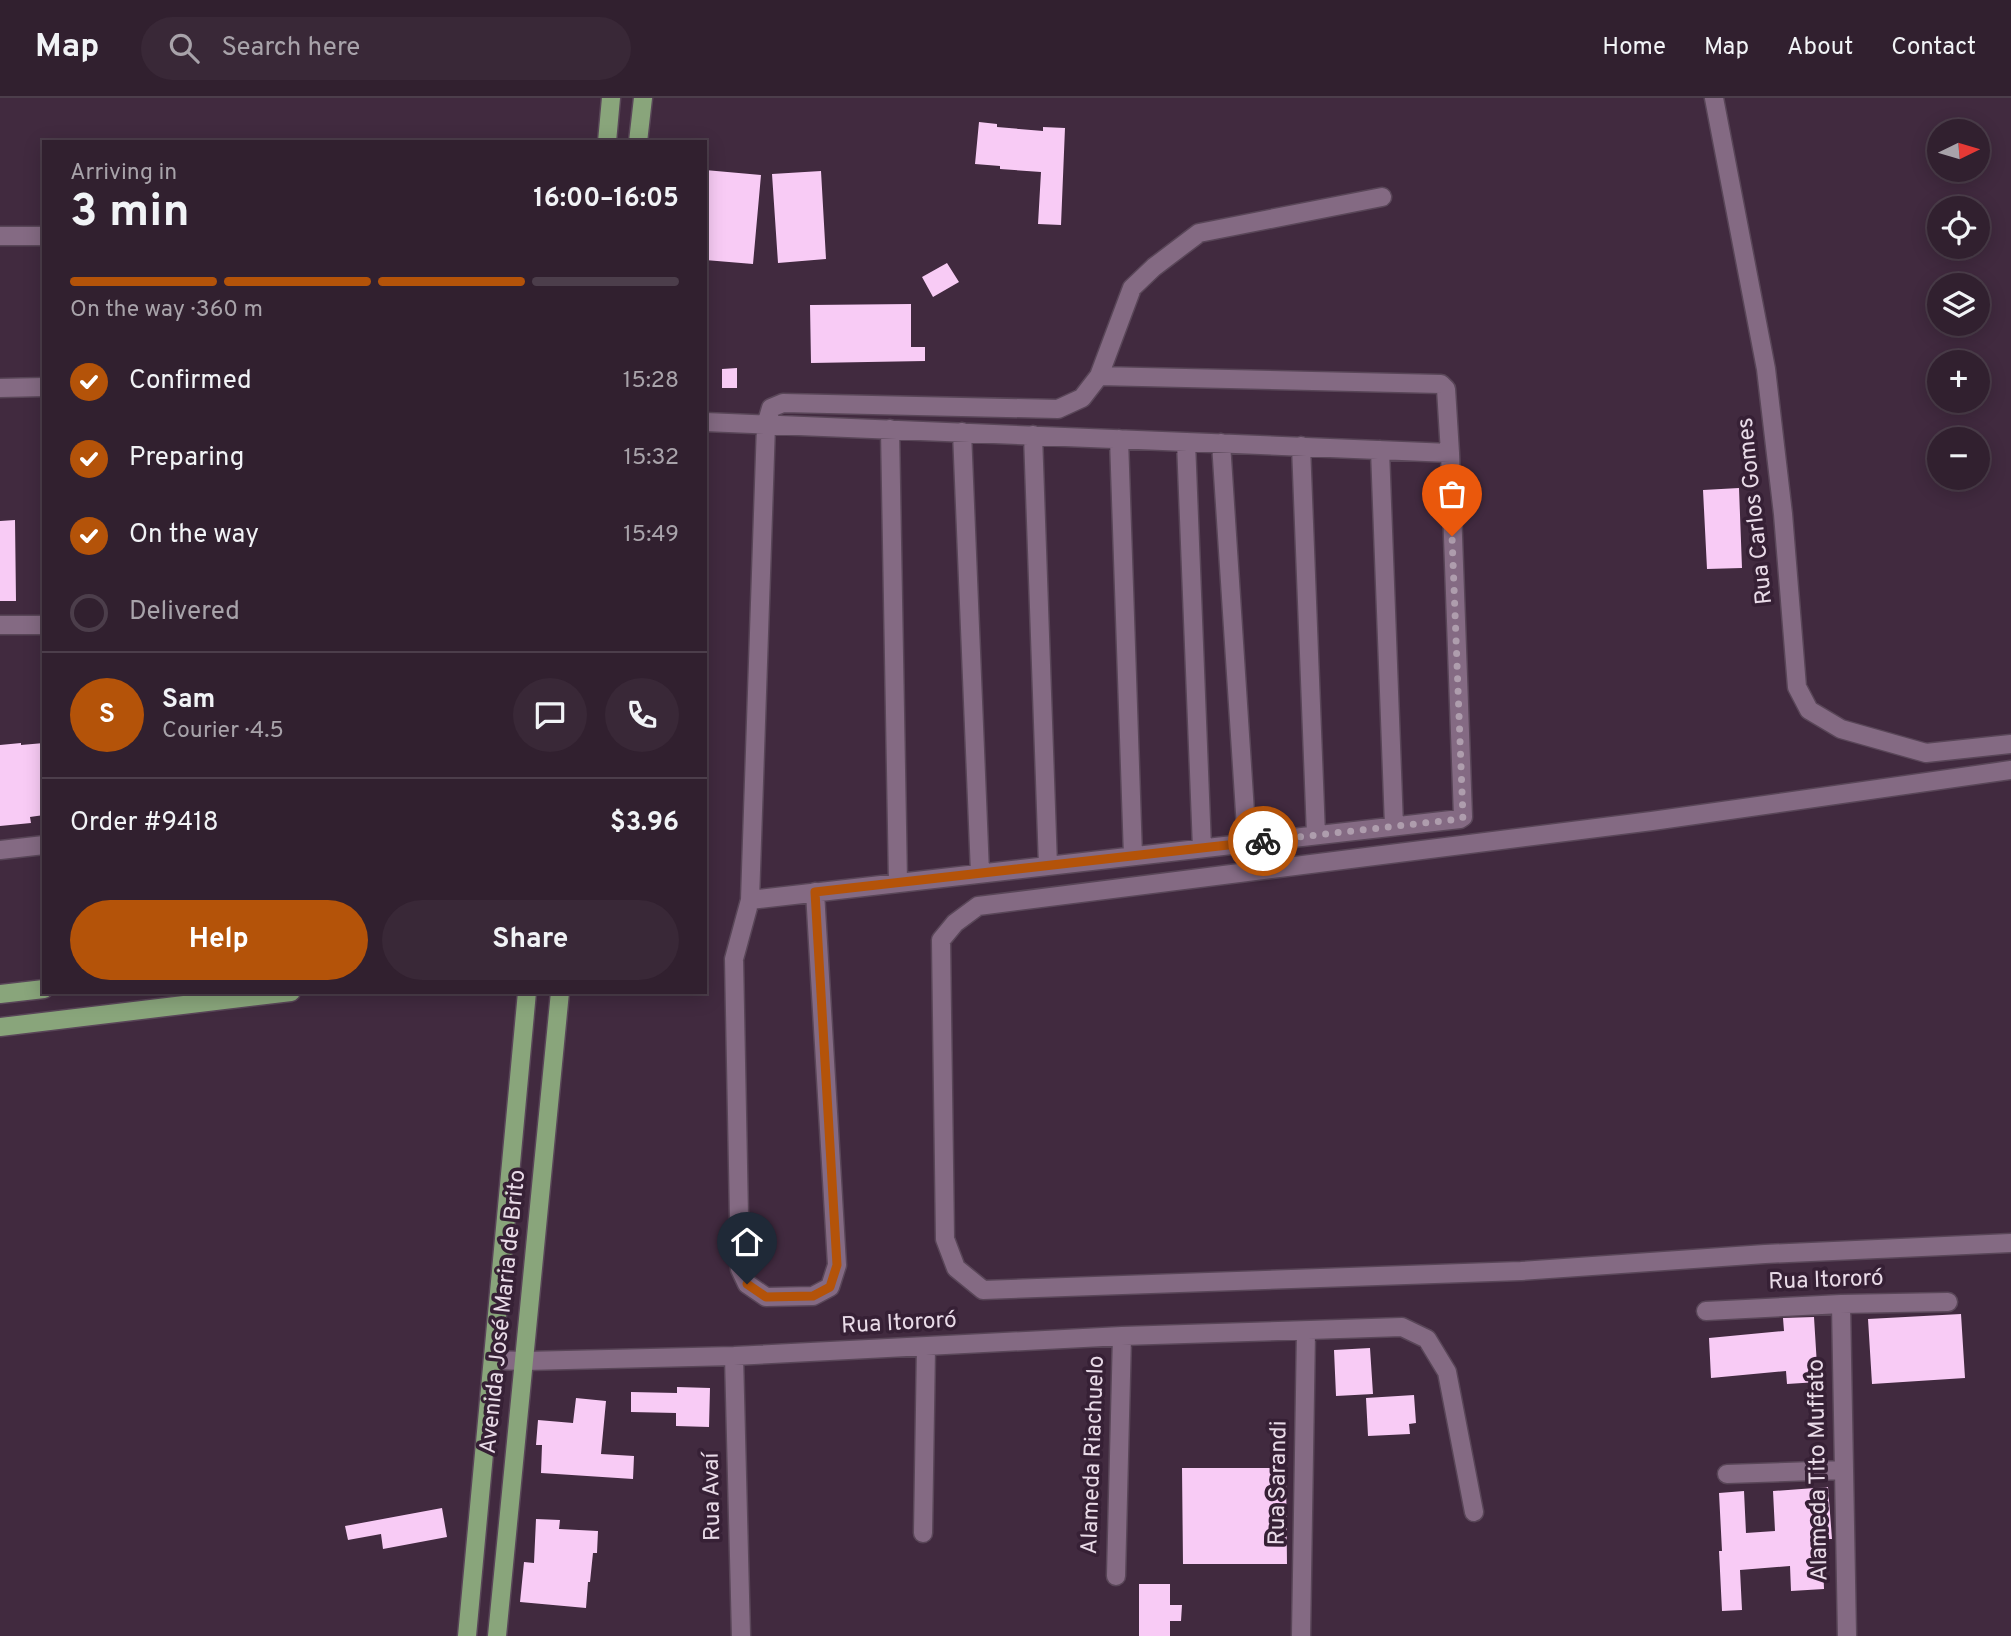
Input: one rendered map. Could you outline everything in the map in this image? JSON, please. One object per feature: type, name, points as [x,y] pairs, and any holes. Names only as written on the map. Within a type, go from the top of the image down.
[{"type":"main road","points":[[607,140],[611,98]]},
{"type":"main road","points":[[638,140],[643,98]]},
{"type":"main road","points":[[0,994],[42,989]]},
{"type":"main road","points":[[0,1027],[273,994]]},
{"type":"main road","name":"Avenida José Maria de Brito","points":[[467,1636],[527,994]]},
{"type":"main road","name":"Avenida José Maria de Brito","points":[[496,1636],[560,994]]},
{"type":"street","name":"Rua Carlos Gomes","points":[[1714,98],[1766,369],[1783,514],[1797,687],[1809,710],[1841,729],[1926,753],[2011,744]]},
{"type":"street","points":[[815,892],[837,1265],[830,1287],[813,1296],[766,1297],[747,1284],[740,1269],[734,959],[750,900],[766,425],[771,408],[783,403],[1058,409],[1082,398],[1099,376],[1132,288],[1154,267],[1199,233],[1382,197]]},
{"type":"street","points":[[0,236],[42,236]]},
{"type":"street","points":[[750,900],[1463,817],[1446,389],[1441,384],[1099,376]]},
{"type":"street","points":[[0,388],[42,387]]},
{"type":"street","points":[[707,422],[1450,453]]},
{"type":"street","points":[[890,429],[898,883]]},
{"type":"street","points":[[962,432],[980,873]]},
{"type":"street","points":[[1034,435],[1048,866]]},
{"type":"street","points":[[1119,439],[1133,856]]},
{"type":"street","points":[[1186,442],[1202,848]]},
{"type":"street","points":[[1221,443],[1247,843]]},
{"type":"street","points":[[1301,446],[1316,835]]},
{"type":"street","points":[[1380,450],[1394,827]]},
{"type":"street","points":[[0,625],[42,625]]},
{"type":"street","points":[[2011,770],[1652,821],[978,906],[955,923],[941,940],[945,1239],[956,1268],[983,1290],[1521,1271],[1765,1254],[2011,1243]]},
{"type":"street","points":[[0,850],[42,845]]},
{"type":"street","name":"Rua Itororó","points":[[1706,1311],[1948,1302]]},
{"type":"street","name":"Alameda Tito Muffato","points":[[1841,1304],[1847,1636]]},
{"type":"street","name":"Rua Itororó","points":[[494,1360],[734,1356],[1122,1336],[1402,1326],[1427,1339],[1447,1372],[1474,1512]]},
{"type":"street","name":"Rua Sarandi","points":[[1301,1636],[1306,1331]]},
{"type":"street","name":"Alameda Riachuelo","points":[[1116,1576],[1122,1336]]},
{"type":"street","points":[[923,1534],[926,1347]]},
{"type":"street","name":"Rua Avaí","points":[[734,1356],[741,1636]]},
{"type":"street","points":[[1727,1474],[1843,1470]]},
{"type":"building","points":[[979,122],[997,124],[997,127],[1043,131],[1043,127],[1065,128],[1061,225],[1038,224],[1041,172],[975,164]]},
{"type":"building","points":[[707,170],[761,175],[753,264],[707,260]]},
{"type":"building","points":[[821,171],[826,259],[778,263],[772,174]]},
{"type":"building","points":[[947,263],[959,282],[933,297],[922,277]]},
{"type":"building","points":[[911,304],[911,347],[925,347],[925,361],[811,363],[810,305]]},
{"type":"building","points":[[737,368],[737,388],[722,388],[722,369]]},
{"type":"building","points":[[1739,488],[1742,568],[1707,569],[1703,490]]},
{"type":"building","points":[[15,520],[16,601],[0,601],[0,521]]},
{"type":"building","points":[[42,743],[42,815],[30,817],[31,823],[0,826],[0,745]]},
{"type":"building","points":[[1961,1314],[1965,1378],[1872,1384],[1868,1319]]},
{"type":"building","points":[[1814,1317],[1818,1382],[1787,1384],[1786,1371],[1711,1378],[1709,1338],[1784,1331],[1783,1318]]},
{"type":"building","points":[[1370,1348],[1373,1394],[1336,1396],[1334,1350]]},
{"type":"building","points":[[677,1387],[710,1388],[709,1427],[676,1426],[676,1413],[631,1412],[631,1392],[677,1393]]},
{"type":"building","points":[[1414,1395],[1416,1423],[1409,1424],[1410,1434],[1368,1436],[1366,1398]]},
{"type":"building","points":[[576,1398],[606,1401],[601,1454],[634,1456],[633,1479],[541,1473],[542,1445],[536,1445],[538,1420],[573,1423]]},
{"type":"building","points":[[1182,1468],[1286,1468],[1287,1564],[1183,1564]]},
{"type":"building","points":[[1828,1487],[1832,1539],[1822,1539],[1824,1589],[1791,1591],[1790,1566],[1740,1570],[1742,1610],[1722,1611],[1719,1493],[1744,1491],[1746,1533],[1775,1531],[1773,1491]]},
{"type":"building","points":[[442,1508],[447,1537],[383,1549],[381,1534],[348,1540],[345,1526]]},
{"type":"building","points":[[536,1519],[560,1520],[559,1529],[598,1531],[597,1553],[593,1553],[586,1608],[520,1602],[524,1562],[534,1563]]},
{"type":"building","points":[[1139,1584],[1170,1584],[1170,1605],[1182,1605],[1181,1621],[1170,1621],[1170,1636],[1139,1636]]},
{"type":"way so far","points":[[1263,841],[1463,817],[1452,536]]},
{"type":"route","points":[[747,1284],[766,1297],[813,1296],[830,1287],[837,1265],[815,892],[1263,841]]}]
